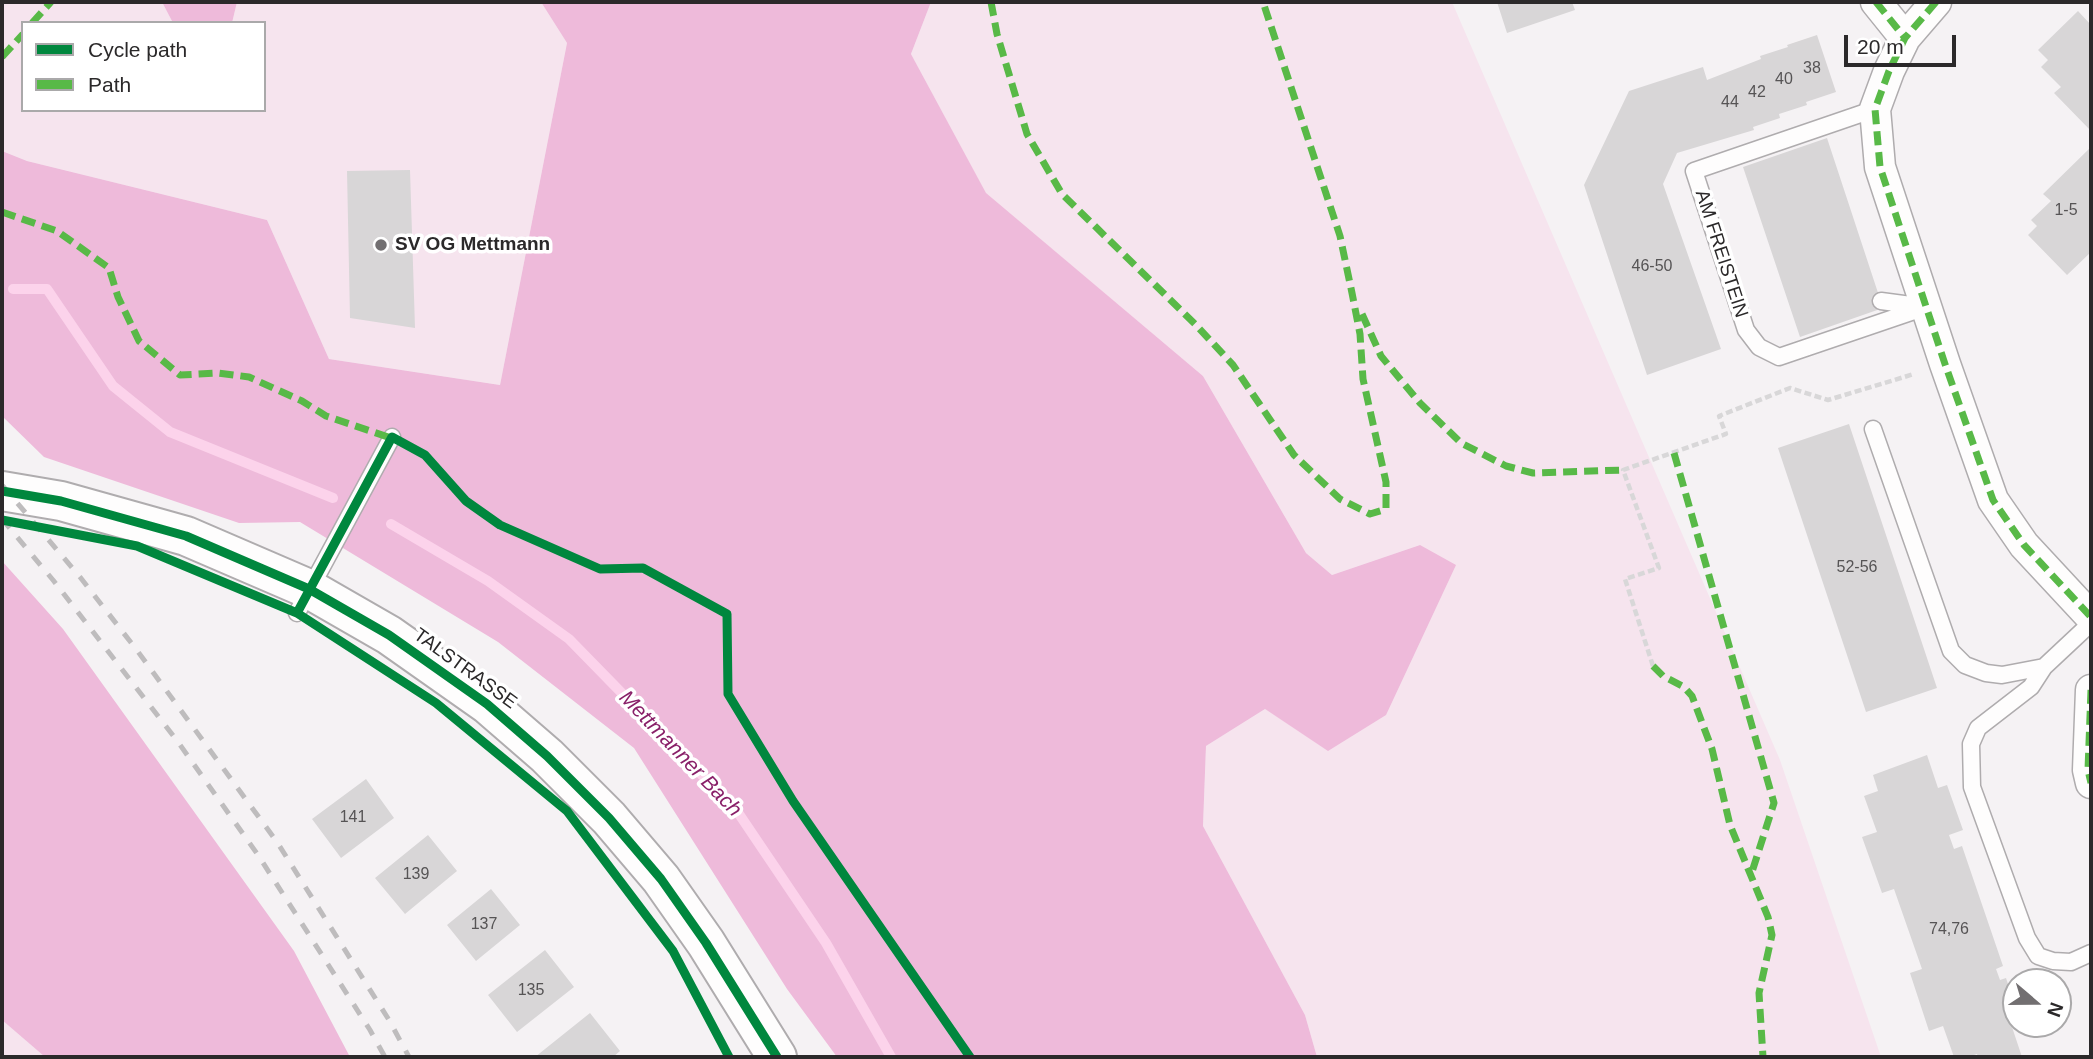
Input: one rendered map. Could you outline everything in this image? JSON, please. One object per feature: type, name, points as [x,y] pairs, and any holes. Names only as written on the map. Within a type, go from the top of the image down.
[{"type":"main road","name":"TALSTRASSE","points":[[2,491],[61,501],[186,536],[303,601],[389,635],[487,704],[565,773],[609,818],[661,878],[706,943],[777,1057]]},
{"type":"street","points":[[1876,2],[1905,38]]},
{"type":"street","points":[[1936,2],[1905,38],[1875,109],[1880,167],[1993,500],[2024,545],[2091,617]]},
{"type":"street","points":[[2091,690],[2088,770],[2091,783]]},
{"type":"lane","name":"AM FREISTEIN","points":[[1875,109],[1694,171],[1746,330],[1759,347],[1779,357],[1926,307]]},
{"type":"lane","points":[[1881,301],[1926,307]]},
{"type":"lane","points":[[1873,429],[1951,651],[1965,665],[1986,673],[2002,675],[2044,667]]},
{"type":"lane","points":[[303,601],[392,437]]},
{"type":"lane","points":[[2091,623],[2044,667],[2031,687],[1978,727],[1971,744],[1972,787],[2027,937],[2038,956],[2053,961],[2071,962],[2091,953]]},
{"type":"path","points":[[1653,666],[1625,579],[1659,568],[1623,470],[1726,434],[1720,416],[1790,388],[1828,400],[1945,364]]},
{"type":"shaded area","points":[[2,2],[162,2],[172,21],[21,21],[21,112],[266,112],[266,21],[232,21],[237,2],[541,2],[567,43],[500,385],[329,359],[267,220],[27,161],[2,151]]},
{"type":"shaded area","points":[[162,2],[237,2],[232,21],[172,21]]},
{"type":"shaded area","points":[[541,2],[931,2],[911,54],[986,193],[1203,376],[1306,553],[1332,575],[1420,545],[1456,565],[1386,715],[1328,751],[1265,709],[1206,746],[1203,826],[1305,1015],[1317,1057],[837,1057],[787,989],[634,748],[498,642],[300,522],[239,523],[44,457],[2,416],[2,151],[27,161],[267,220],[329,359],[500,385],[567,43]]},
{"type":"shaded area","points":[[931,2],[1452,2],[1780,760],[1881,1057],[1317,1057],[1305,1015],[1203,826],[1206,746],[1265,709],[1328,750],[1420,545],[1332,575],[1306,553],[1203,376],[986,194],[911,54]]},
{"type":"shaded area","points":[[2,561],[63,629],[294,951],[350,1057],[45,1057],[2,1020]]},
{"type":"shaded area","points":[[2,1020],[45,1057],[2,1057]]},
{"type":"building","points":[[1497,2],[1572,2],[1575,10],[1507,33]]},
{"type":"building","points":[[2078,11],[2091,25],[2091,131],[2054,93],[2061,87],[2041,67],[2048,60],[2038,50]]},
{"type":"building","points":[[1817,35],[1836,92],[1779,114],[1780,118],[1753,127],[1754,130],[1677,153],[1663,184],[1721,349],[1647,375],[1584,185],[1629,91],[1703,67],[1707,80],[1761,59],[1760,56]]},
{"type":"building","points":[[1827,138],[1883,308],[1800,337],[1743,167]]},
{"type":"building","points":[[2091,147],[2091,252],[2067,275],[2028,235],[2037,226],[2031,220],[2051,201],[2043,194]]},
{"type":"building","name":"SV OG Mettmann","points":[[410,170],[415,328],[350,318],[347,171]]},
{"type":"building","points":[[1849,424],[1937,688],[1866,712],[1778,448]]},
{"type":"building","points":[[1927,755],[1938,788],[1947,785],[1963,830],[1949,835],[1954,849],[1962,846],[2003,966],[1996,969],[2002,979],[2002,1038],[2016,1038],[2022,1057],[1978,1057],[1977,1054],[1954,1057],[1943,1026],[1929,1031],[1910,973],[1922,969],[1894,889],[1882,893],[1862,837],[1877,832],[1864,796],[1878,791],[1873,775]]},
{"type":"building","points":[[366,779],[394,818],[341,858],[312,819]]},
{"type":"building","points":[[428,835],[457,871],[405,914],[375,878]]},
{"type":"building","points":[[491,889],[520,925],[476,961],[447,925]]},
{"type":"building","points":[[545,950],[574,987],[517,1032],[488,995]]},
{"type":"building","points":[[590,1013],[620,1051],[613,1057],[535,1057]]},
{"type":"waterway","name":"Mettmanner Bach","points":[[13,289],[47,289],[113,386],[170,432],[333,498]]},
{"type":"waterway","name":"Mettmanner Bach","points":[[391,524],[488,581],[569,639],[737,811],[826,943],[891,1057]]},
{"type":"railway","points":[[2,485],[80,577],[136,649],[277,842],[389,1020],[409,1057]]},
{"type":"railway","points":[[2,519],[53,580],[178,742],[258,855],[385,1057]]},
{"type":"marked path","points":[[34,21],[51,2]]},
{"type":"marked path","points":[[991,2],[997,34],[1027,134],[1062,194],[1196,325],[1233,365],[1294,455],[1340,499],[1370,514],[1386,509],[1386,482],[1363,379],[1360,334],[1352,293],[1340,236],[1263,2]]},
{"type":"marked path","points":[[1876,2],[1905,38]]},
{"type":"marked path","points":[[1936,2],[1905,38],[1875,109],[1880,167],[1993,500],[2024,545],[2091,617]]},
{"type":"marked path","points":[[2,57],[21,36]]},
{"type":"marked path","points":[[2,212],[57,231],[109,268],[118,297],[139,341],[180,375],[218,373],[249,377],[302,401],[326,416],[397,440]]},
{"type":"marked path","points":[[1362,314],[1381,356],[1420,403],[1461,443],[1506,466],[1533,473],[1623,470]]},
{"type":"marked path","points":[[1674,453],[1774,803],[1751,875]]},
{"type":"marked path","points":[[1653,666],[1663,676],[1684,687],[1692,696],[1712,749],[1730,825],[1768,917],[1772,935],[1759,993],[1763,1057]]},
{"type":"marked path","points":[[2091,690],[2088,770],[2091,783]]},
{"type":"cycle path","points":[[297,613],[392,437],[425,455],[466,501],[500,525],[600,569],[643,568],[727,614],[728,694],[793,801],[970,1057]]},
{"type":"cycle path","points":[[2,491],[61,501],[186,536],[309,589],[389,635],[487,704],[547,756],[609,818],[661,879],[706,943],[777,1057]]},
{"type":"cycle path","points":[[2,520],[137,546],[297,613],[436,703],[567,811],[673,951],[729,1057]]},
{"type":"place","name":"SV OG Mettmann","points":[[381,245]]}]
